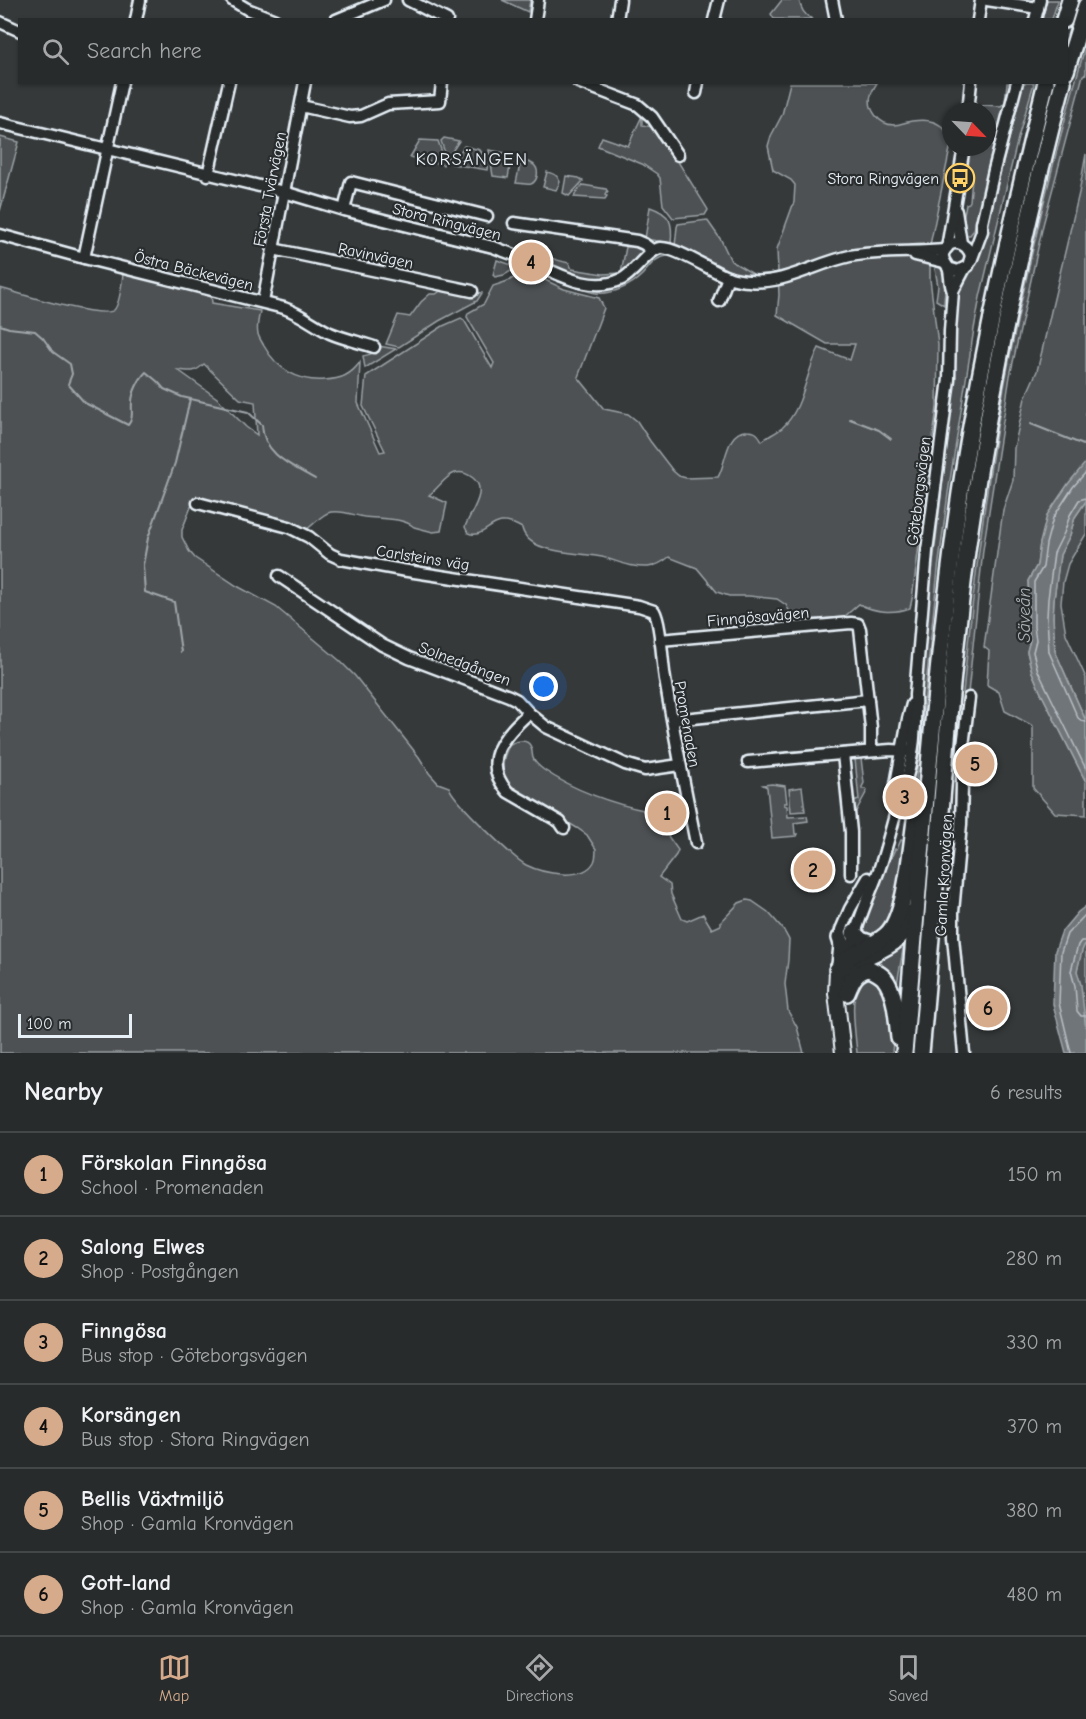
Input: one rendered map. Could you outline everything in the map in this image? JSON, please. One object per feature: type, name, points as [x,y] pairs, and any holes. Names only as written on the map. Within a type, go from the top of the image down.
[{"type":"highway","points":[[1065,18],[1070,0]]},
{"type":"highway","points":[[1068,64],[1086,6]]},
{"type":"highway","points":[[902,1053],[952,552],[972,420],[1001,273],[1046,84]]},
{"type":"highway","points":[[921,1053],[956,649],[976,492],[1005,328],[1042,161],[1062,84]]},
{"type":"highway","points":[[852,965],[872,944],[889,932],[900,910],[935,705]]},
{"type":"highway","points":[[929,1053],[942,801]]},
{"type":"highway","points":[[852,965],[888,948],[903,934],[913,908],[922,854]]},
{"type":"highway","points":[[847,993],[854,977],[863,970],[852,965],[842,947],[847,936],[872,944]]},
{"type":"highway","points":[[852,965],[882,976],[886,981],[896,1012],[902,1053]]},
{"type":"main road","points":[[843,1053],[836,993],[852,965]]},
{"type":"main road","points":[[847,993],[852,1053]]},
{"type":"street","points":[[136,18],[140,0]]},
{"type":"street","points":[[232,0],[245,14],[265,18]]},
{"type":"street","points":[[341,18],[384,0]]},
{"type":"street","points":[[408,0],[443,18]]},
{"type":"street","points":[[535,18],[538,0]]},
{"type":"street","points":[[617,18],[620,0]]},
{"type":"street","points":[[714,18],[719,0]]},
{"type":"street","points":[[832,0],[836,18]]},
{"type":"street","points":[[978,18],[981,0]]},
{"type":"street","points":[[987,0],[1038,9]]},
{"type":"street","points":[[0,22],[18,30]]},
{"type":"street","points":[[84,258],[122,84]]},
{"type":"street","points":[[208,175],[229,84]]},
{"type":"street","name":"Första Tvärvägen","points":[[263,302],[305,84]]},
{"type":"street","points":[[301,106],[356,117],[388,104],[440,101],[442,84]]},
{"type":"street","points":[[589,84],[606,87],[638,105],[652,117],[678,155]]},
{"type":"street","points":[[969,102],[971,84]]},
{"type":"street","name":"Göteborgsvägen","points":[[847,936],[884,854],[909,771],[907,751],[915,696],[927,551],[949,379],[953,291],[968,265],[982,231],[994,170],[1016,84]]},
{"type":"street","name":"Stora Ringvägen","points":[[0,123],[284,192],[344,210],[493,247],[559,274],[591,284],[608,284],[622,279],[653,251]]},
{"type":"street","points":[[946,265],[943,256],[963,156]]},
{"type":"street","points":[[344,210],[351,182],[487,216]]},
{"type":"street","points":[[906,252],[946,265],[955,271],[968,265],[970,251],[962,244],[958,229],[956,196]]},
{"type":"street","points":[[514,223],[637,241],[653,251],[667,248],[728,277],[768,281],[850,256],[878,252],[946,249],[953,244],[962,244],[974,236],[982,223]]},
{"type":"street","name":"Östra Bäckevägen","points":[[0,235],[263,302],[292,311],[322,329],[345,339],[374,347]]},
{"type":"street","name":"Ravinvägen","points":[[273,249],[472,291]]},
{"type":"street","name":"Göteborgsvägen","points":[[946,265],[953,291]]},
{"type":"street","points":[[719,301],[728,277]]},
{"type":"street","name":"Carlsteins väg","points":[[198,503],[289,527],[309,537],[330,555],[341,559],[639,606],[654,611]]},
{"type":"street","name":"Solnedgången","points":[[279,576],[382,645],[509,696],[517,700],[546,727],[636,768],[652,770],[680,765]]},
{"type":"street","name":"Promenaden","points":[[654,611],[680,765],[696,843]]},
{"type":"street","name":"Finngösavägen","points":[[660,640],[851,622],[858,624],[868,700]]},
{"type":"street","name":"Gamla Kronvägen","points":[[964,1053],[953,937],[953,912],[961,824],[963,746],[969,698]]},
{"type":"street","points":[[673,720],[868,700],[871,751]]},
{"type":"street","points":[[529,713],[502,740],[496,755],[498,775],[508,792],[560,822],[564,828]]},
{"type":"street","points":[[748,762],[871,751],[907,751]]},
{"type":"street","points":[[843,754],[851,832],[850,874]]},
{"type":"street","points":[[847,993],[852,965]]},
{"type":"shaded area","points":[[502,0],[530,0],[528,12]]},
{"type":"shaded area","points":[[782,0],[799,0],[803,11],[810,18],[773,18],[771,14]]},
{"type":"shaded area","points":[[1044,0],[1058,0],[1052,18],[1040,18]]},
{"type":"shaded area","points":[[1086,44],[1086,74],[1083,75],[1043,225],[1010,376],[983,550],[968,693],[963,693],[982,524],[1010,356],[1064,121]]},
{"type":"shaded area","points":[[790,84],[876,84],[870,100],[873,111],[879,119],[894,125],[926,120],[942,127],[942,156],[949,156],[930,245],[930,279],[938,345],[937,407],[910,608],[884,611],[859,604],[844,617],[806,620],[791,614],[786,605],[777,599],[729,596],[717,592],[697,568],[669,557],[657,565],[642,567],[602,557],[556,551],[534,543],[526,537],[522,528],[504,522],[497,523],[480,533],[468,533],[465,527],[477,502],[479,489],[473,478],[460,472],[448,477],[429,495],[447,503],[441,531],[433,532],[397,520],[364,517],[344,512],[331,512],[324,515],[305,530],[195,502],[182,530],[182,537],[195,558],[237,586],[276,607],[339,660],[355,676],[438,783],[449,787],[460,803],[484,828],[526,865],[552,873],[581,872],[594,862],[596,849],[587,835],[512,789],[503,772],[503,761],[510,744],[527,742],[537,764],[555,777],[580,790],[648,811],[653,815],[678,850],[659,877],[670,885],[671,894],[682,919],[687,921],[703,914],[712,929],[721,925],[721,922],[739,903],[747,900],[768,912],[783,929],[789,940],[785,984],[788,1011],[797,1027],[804,1053],[0,1053],[0,288],[59,305],[106,312],[114,310],[118,303],[123,274],[211,294],[212,303],[260,311],[257,328],[259,337],[275,361],[289,372],[306,379],[331,379],[349,373],[360,362],[358,403],[380,452],[385,451],[363,406],[366,376],[443,326],[461,318],[492,368],[494,363],[467,317],[468,313],[484,304],[493,286],[526,271],[564,289],[599,298],[604,308],[578,377],[604,409],[628,414],[637,421],[650,441],[679,476],[686,478],[718,477],[735,436],[740,432],[752,431],[758,434],[762,441],[782,428],[789,420],[800,401],[819,348],[850,360],[855,344],[827,344],[777,315],[779,295],[777,249],[794,202],[795,185],[791,180],[773,170],[768,146],[782,115]],"holes":[[[204,364],[240,399],[255,402],[257,435],[217,398],[178,370],[194,371]]]},
{"type":"shaded area","points":[[1007,84],[1012,84],[996,140],[996,106],[1001,106],[1005,102]]},
{"type":"shaded area","points":[[1023,84],[1034,84],[1018,138],[974,329],[938,569],[915,790],[895,907],[884,929],[870,938],[860,929],[895,849],[901,840],[904,840],[909,814],[926,623],[951,412],[956,301],[963,279],[984,238]]},
{"type":"shaded area","points":[[642,116],[642,125],[657,128],[707,208],[705,215],[673,218],[663,205],[660,178],[657,174],[642,164],[598,146],[602,137],[628,146]]},
{"type":"shaded area","points":[[0,137],[19,142],[0,211]]},
{"type":"shaded area","points":[[444,138],[459,141],[447,159],[441,141]]},
{"type":"shaded area","points":[[420,140],[438,141],[445,161],[443,165],[410,157]]},
{"type":"shaded area","points":[[464,146],[480,150],[488,162],[487,170],[452,164]]},
{"type":"shaded area","points":[[489,150],[512,154],[508,178],[493,176]]},
{"type":"shaded area","points":[[1086,154],[1086,462],[1040,543],[1037,565],[1028,581],[1030,640],[1027,652],[1040,691],[1086,782],[1086,815],[1055,813],[1033,788],[1033,726],[1005,711],[999,692],[987,685],[989,651],[984,647],[1003,510],[1013,480],[1014,448],[1025,398],[1037,371],[1042,351]]},
{"type":"shaded area","points":[[969,156],[992,156],[974,230],[970,235],[965,235],[962,224],[966,204],[970,201],[972,179],[968,176]]},
{"type":"shaded area","points":[[521,160],[536,168],[536,178],[531,184],[516,183]]},
{"type":"shaded area","points":[[547,172],[555,175],[560,182],[556,190],[543,187]]},
{"type":"shaded area","points":[[566,176],[583,181],[569,196],[563,193]]},
{"type":"shaded area","points":[[583,185],[606,189],[608,192],[605,195],[607,196],[605,199],[574,197]]},
{"type":"shaded area","points":[[650,207],[662,213],[669,220],[672,230],[671,243],[645,239]]},
{"type":"shaded area","points":[[344,214],[503,254],[490,253],[344,217]]},
{"type":"shaded area","points":[[707,220],[721,240],[731,261],[755,275],[737,275],[675,246],[678,224]]},
{"type":"shaded area","points":[[633,246],[645,250],[646,253],[638,263],[613,280],[586,281],[553,268],[527,253],[529,251],[569,263],[572,269],[603,274],[621,273],[626,247]]},
{"type":"shaded area","points":[[667,253],[667,256],[655,261],[632,283],[608,293],[593,292],[560,282],[537,269],[574,286],[600,290],[613,289],[625,284],[654,259]]},
{"type":"shaded area","points":[[497,260],[518,267],[495,277],[493,275]]},
{"type":"shaded area","points":[[936,264],[945,277],[944,305],[936,300],[938,286]]},
{"type":"shaded area","points":[[445,288],[482,293],[477,301],[439,321],[399,347],[386,344],[398,315],[410,317],[430,294],[436,294]]},
{"type":"shaded area","points":[[378,346],[396,349],[365,368],[363,356],[374,352]]},
{"type":"shaded area","points":[[1086,501],[1086,534],[1068,564],[1061,603],[1066,634],[1086,678],[1086,721],[1055,651],[1053,617],[1060,555],[1070,535],[1075,517]]},
{"type":"shaded area","points":[[871,755],[871,757],[861,758],[864,783],[862,789],[867,791],[855,813],[853,802],[859,800],[855,759],[849,759]]},
{"type":"shaded area","points":[[763,785],[785,786],[787,803],[784,805],[787,806],[788,817],[807,816],[808,821],[794,823],[797,836],[772,838],[767,787]]},
{"type":"shaded area","points":[[802,787],[805,811],[791,812],[789,789]]},
{"type":"shaded area","points":[[905,938],[896,990],[868,963]]},
{"type":"shaded area","points":[[1086,941],[1086,1030],[1077,971],[1081,951]]},
{"type":"shaded area","points":[[874,976],[887,993],[893,1041],[892,1053],[857,1053],[854,996],[858,979]]},
{"type":"water","points":[[1086,462],[1086,501],[1075,517],[1070,535],[1060,555],[1053,617],[1055,651],[1086,721],[1086,782],[1040,691],[1027,651],[1030,640],[1028,581],[1037,565],[1047,515]]},
{"type":"water","points":[[1086,906],[1086,941],[1077,971],[1081,985],[1086,1030],[1086,1053],[1066,1053],[1053,1004],[1055,951],[1062,931]]},
{"type":"waterway","points":[[0,325],[35,331],[53,352],[70,364],[72,374],[68,384],[85,403],[128,425],[132,417],[132,398],[146,372],[164,389],[182,397],[248,412],[262,425],[264,435],[273,452],[315,479]]},
{"type":"waterway","points":[[181,652],[174,602],[145,592],[143,565],[148,538],[175,463],[190,399]]},
{"type":"waterway","points":[[850,419],[879,430],[891,439]]},
{"type":"waterway","points":[[1031,424],[1086,446]]},
{"type":"place","name":"Stora Ringvägen","points":[[960,178]]},
{"type":"place","name":"Korsängen","points":[[531,262]]},
{"type":"place","name":"Bellis Växtmiljö","points":[[975,764]]},
{"type":"place","name":"Finngösa","points":[[905,797]]},
{"type":"place","name":"Förskolan Finngösa","points":[[667,813]]},
{"type":"place","name":"Salong Elwes","points":[[813,870]]},
{"type":"place","name":"Gott-land","points":[[988,1008]]},
{"type":"district","name":"KORSÄNGEN","points":[[472,159]]},
{"type":"water label","name":"Säveån","points":[[1024,615]]}]
